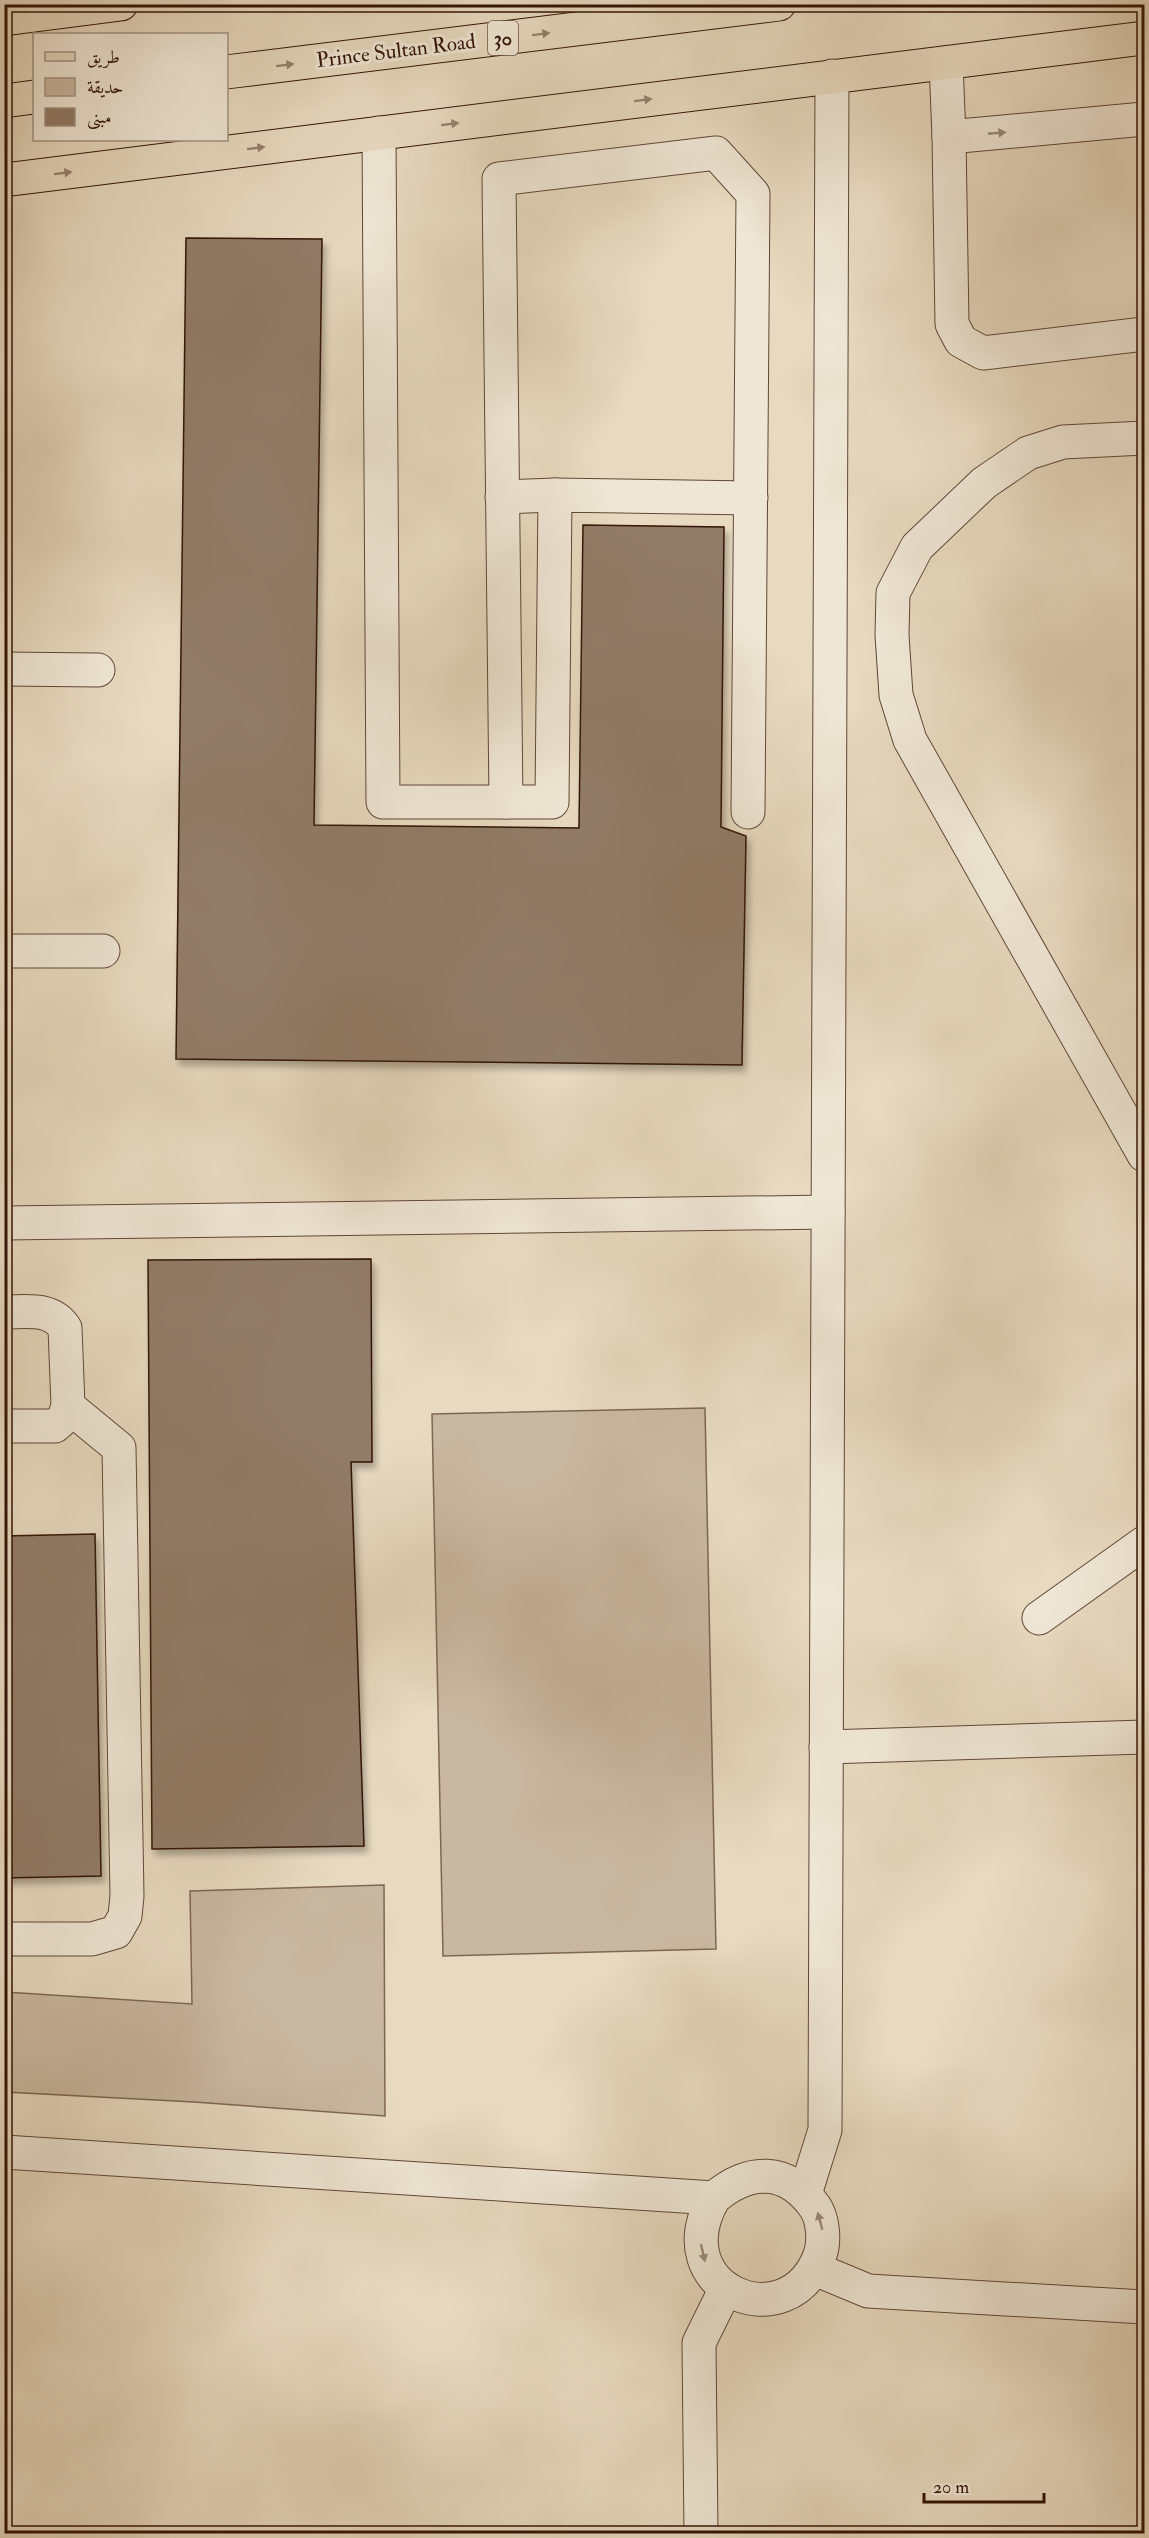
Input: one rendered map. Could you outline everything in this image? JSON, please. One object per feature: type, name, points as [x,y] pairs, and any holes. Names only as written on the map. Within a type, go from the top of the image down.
[{"type":"main road","points":[[4,19],[121,4]]},
{"type":"main road","name":"Prince Sultan Road","points":[[228,72],[779,4]]},
{"type":"main road","points":[[4,180],[1144,38]]},
{"type":"main road","points":[[4,101],[33,97]]},
{"type":"street","points":[[946,63],[952,324],[962,341],[983,353],[1144,334]]},
{"type":"street","points":[[805,2194],[825,2130],[832,76]]},
{"type":"street","points":[[949,137],[1144,119]]},
{"type":"street","points":[[379,133],[383,802],[552,802],[555,495]]},
{"type":"street","points":[[506,802],[499,179],[716,153],[753,194],[748,812]]},
{"type":"street","points":[[1144,438],[1063,442],[1028,453],[984,483],[917,547],[893,593],[892,635],[896,695],[910,740],[1144,1155]]},
{"type":"street","points":[[502,497],[555,495],[751,498]]},
{"type":"street","points":[[4,669],[98,670]]},
{"type":"street","points":[[4,951],[103,951]]},
{"type":"street","points":[[4,1223],[828,1212]]},
{"type":"street","points":[[4,1312],[44,1311],[59,1319],[65,1328],[68,1406],[64,1418],[55,1426],[4,1426]]},
{"type":"street","points":[[4,1939],[92,1939],[116,1932],[125,1916],[128,1896],[119,1448],[68,1406]]},
{"type":"street","points":[[1039,1618],[1144,1543]]},
{"type":"street","points":[[826,1747],[1144,1737]]},
{"type":"street","points":[[4,2152],[714,2198]]},
{"type":"street","points":[[769,2176],[789,2182],[805,2194],[817,2210],[823,2230],[822,2250],[815,2269],[802,2284],[784,2295],[764,2299],[744,2297],[726,2288],[711,2274],[702,2256],[700,2235],[704,2215],[714,2198],[730,2185],[748,2177],[769,2176]]},
{"type":"street","points":[[815,2269],[868,2291],[1144,2307]]},
{"type":"street","points":[[701,2534],[699,2343],[726,2288]]},
{"type":"green space","points":[[705,1408],[716,1949],[443,1956],[432,1414]]},
{"type":"green space","points":[[384,1885],[385,2116],[194,2102],[5,2092],[5,1992],[192,2004],[190,1891]]},
{"type":"building","points":[[186,238],[322,239],[314,825],[579,828],[583,525],[724,527],[721,827],[746,836],[742,1065],[176,1059]]},
{"type":"building","points":[[371,1259],[372,1462],[351,1462],[364,1846],[152,1849],[148,1260]]},
{"type":"building","points":[[95,1534],[101,1876],[4,1878],[4,1536]]}]
